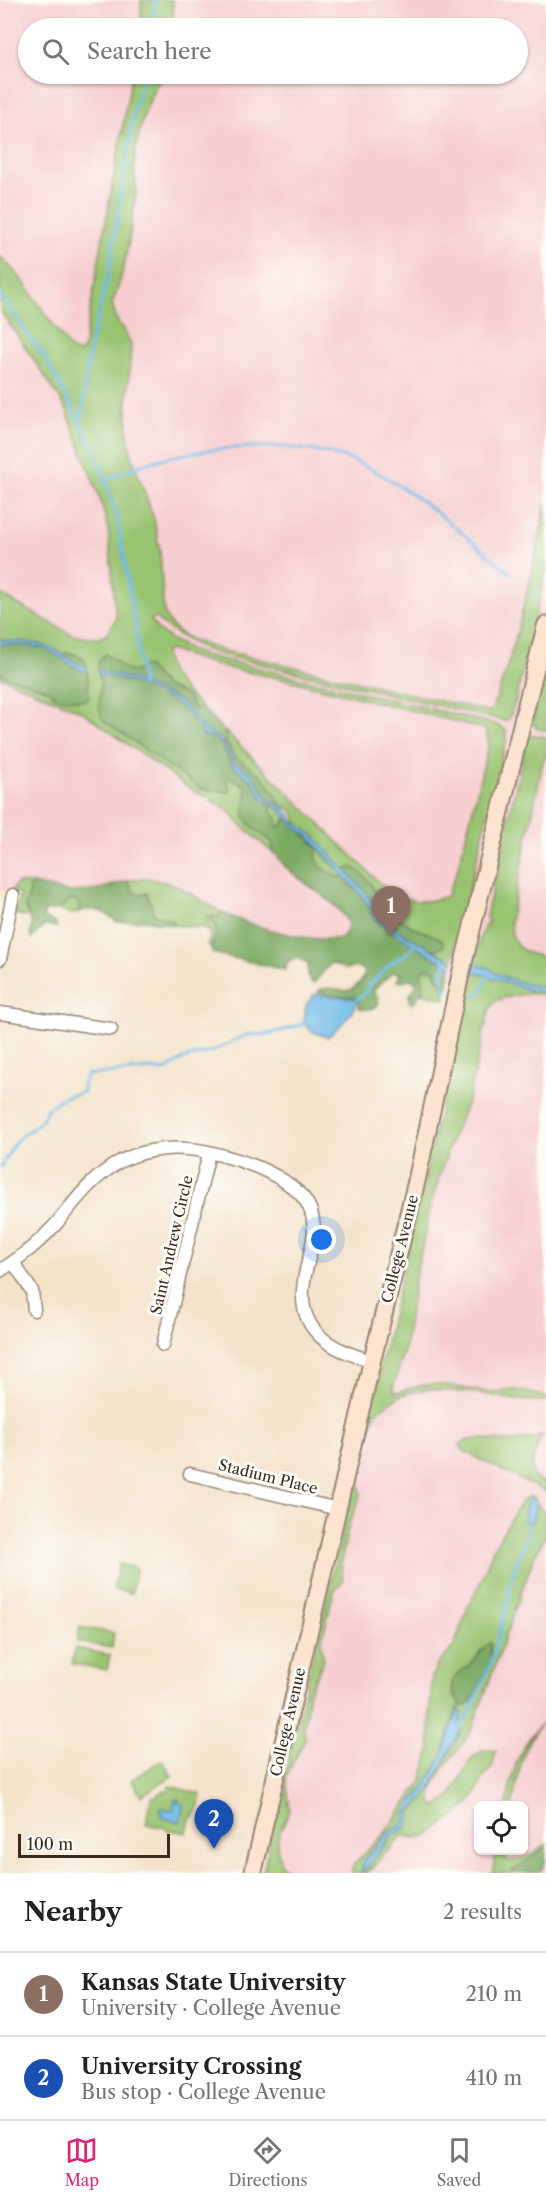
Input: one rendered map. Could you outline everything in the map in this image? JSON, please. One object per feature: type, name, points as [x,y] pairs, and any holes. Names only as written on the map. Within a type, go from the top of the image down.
[{"type":"street","name":"College Avenue","points":[[253,1873],[372,1361],[423,1156],[460,977],[546,626]]},
{"type":"street","points":[[0,959],[13,895]]},
{"type":"street","points":[[0,1013],[111,1029]]},
{"type":"street","points":[[0,1271],[13,1263],[55,1225],[85,1187],[122,1161],[143,1153],[166,1149],[188,1149],[209,1153],[267,1170],[297,1191],[310,1209],[313,1226],[313,1246],[303,1290],[305,1309],[311,1326],[326,1343],[351,1356],[372,1361]]},
{"type":"street","name":"Saint Andrew Circle","points":[[163,1345],[209,1153]]},
{"type":"street","points":[[13,1263],[32,1291],[34,1310]]},
{"type":"street","name":"Stadium Place","points":[[190,1474],[338,1509]]},
{"type":"shaded area","points":[[0,0],[546,0],[546,1873],[261,1873],[471,983],[0,889]]},
{"type":"green space","points":[[141,0],[173,0],[173,18],[141,18]]},
{"type":"green space","points":[[130,84],[158,84],[147,108],[140,132],[135,157],[136,189],[130,235],[121,277],[112,304],[118,323],[123,327],[131,345],[127,405],[128,438],[132,457],[154,519],[160,551],[164,612],[173,627],[195,641],[221,650],[490,712],[501,687],[520,621],[546,502],[546,570],[515,703],[509,719],[505,721],[214,653],[183,638],[155,618],[151,620],[159,631],[195,652],[495,724],[506,730],[506,741],[464,911],[460,915],[453,961],[433,950],[441,947],[442,941],[411,926],[382,907],[378,896],[366,878],[351,867],[344,870],[314,836],[298,824],[294,813],[288,807],[279,805],[278,798],[261,775],[235,757],[227,742],[226,732],[381,884],[405,898],[428,901],[447,896],[458,868],[489,743],[485,729],[292,681],[223,667],[169,650],[165,652],[169,669],[177,682],[200,706],[195,710],[187,696],[165,686],[143,666],[132,672],[121,668],[111,658],[98,662],[103,720],[201,789],[228,792],[230,788],[226,781],[230,777],[246,786],[245,815],[258,832],[272,842],[274,854],[240,824],[226,808],[189,788],[81,711],[0,677],[0,674],[48,690],[58,698],[82,700],[88,694],[87,671],[82,659],[77,655],[62,654],[32,643],[0,640],[0,594],[72,635],[100,638],[107,634],[116,618],[108,528],[101,502],[65,406],[0,310],[0,256],[19,276],[71,350],[79,353],[83,350]]},
{"type":"green space","points":[[0,644],[37,647],[54,653],[87,672],[89,699],[58,698],[48,690],[0,674]]},
{"type":"green space","points":[[67,653],[83,658],[87,667],[75,664],[62,654]]},
{"type":"green space","points":[[105,654],[126,670],[135,672],[143,666],[148,667],[165,686],[187,696],[195,710],[200,706],[225,732],[227,742],[235,757],[261,775],[278,798],[279,805],[269,800],[258,782],[234,762],[222,740],[205,731],[188,709],[177,700],[135,680],[98,670],[98,662]]},
{"type":"green space","points":[[546,655],[546,731],[537,728],[532,723]]},
{"type":"green space","points":[[98,674],[148,689],[183,709],[204,736],[219,742],[232,765],[253,782],[264,799],[271,805],[271,812],[277,817],[277,827],[282,826],[287,818],[317,847],[316,859],[322,868],[340,878],[343,876],[363,897],[376,919],[451,967],[447,987],[438,979],[435,969],[423,969],[422,990],[411,1004],[409,996],[416,983],[410,979],[398,982],[401,974],[393,972],[373,990],[379,998],[378,1005],[364,1009],[359,1008],[358,999],[355,997],[332,996],[319,992],[325,988],[347,991],[352,989],[364,976],[363,970],[358,967],[345,969],[331,963],[313,984],[308,977],[308,963],[298,958],[288,961],[285,970],[212,953],[216,927],[214,921],[208,921],[206,918],[208,916],[218,917],[221,912],[263,928],[314,938],[341,938],[347,931],[348,923],[331,902],[284,865],[276,854],[272,842],[249,824],[245,815],[246,786],[230,777],[226,781],[230,792],[201,789],[103,720]]},
{"type":"green space","points":[[533,735],[546,737],[546,757],[543,762],[510,921],[513,937],[519,948],[530,954],[546,957],[546,988],[518,982],[495,973],[489,968],[474,964],[482,932],[488,922],[486,916],[527,738]]},
{"type":"green space","points":[[271,805],[281,810],[287,818],[280,827],[276,826],[277,821],[271,812]]},
{"type":"green space","points":[[317,847],[343,876],[340,878],[322,868],[316,859]]},
{"type":"green space","points":[[351,867],[361,873],[371,884],[382,907],[392,911],[411,926],[435,936],[442,941],[444,946],[433,950],[400,932],[382,918],[366,893],[344,870]]},
{"type":"green space","points":[[147,878],[176,885],[221,912],[218,917],[211,916],[215,922],[217,935],[212,949],[207,944],[210,938],[208,928],[174,925],[174,921],[154,914],[147,893],[139,895],[134,893],[127,881]]},
{"type":"green space","points":[[127,881],[134,893],[139,895],[147,893],[154,914],[174,921],[174,925],[145,920],[117,922],[100,911],[78,911],[80,903],[71,899],[53,911],[45,911],[43,918],[55,922],[57,927],[44,926],[32,938],[30,935],[32,924],[25,905],[30,893],[29,888],[33,884],[69,892],[93,891]]},
{"type":"green space","points":[[17,883],[33,884],[29,888],[30,893],[25,908],[29,917],[15,914],[20,894],[11,892]]},
{"type":"green space","points":[[71,899],[80,903],[78,913],[70,914],[59,910]]},
{"type":"green space","points":[[423,969],[434,969],[438,979],[443,983],[445,999],[421,993],[424,984],[421,976]]},
{"type":"green space","points":[[472,971],[529,990],[546,992],[546,995],[526,994],[508,997],[495,1001],[489,1010],[468,1100],[452,1138],[433,1197],[415,1278],[404,1350],[393,1389],[396,1393],[409,1388],[439,1384],[486,1391],[514,1390],[546,1397],[546,1401],[517,1400],[477,1393],[428,1389],[402,1395],[376,1412],[368,1436],[359,1483],[361,1495],[349,1524],[341,1562],[343,1581],[334,1591],[321,1643],[324,1660],[309,1691],[304,1728],[305,1739],[286,1777],[290,1810],[278,1837],[277,1846],[281,1865],[291,1873],[263,1873],[376,1387],[378,1387],[376,1384],[424,1180],[427,1179],[424,1178],[465,1002],[469,996],[476,997],[468,994]]},
{"type":"green space","points":[[542,1435],[532,1467],[534,1478],[542,1482],[546,1481],[546,1492],[471,1455],[462,1449],[460,1444],[465,1441],[483,1439],[517,1441]]},
{"type":"green space","points":[[530,1496],[535,1498],[537,1504],[546,1513],[546,1536],[535,1554],[472,1729],[432,1789],[431,1799],[435,1806],[444,1802],[451,1794],[475,1755],[484,1751],[496,1751],[492,1767],[484,1776],[473,1799],[458,1814],[426,1836],[414,1838],[403,1835],[367,1873],[363,1873],[394,1834],[406,1828],[412,1811],[428,1793],[462,1730],[459,1729],[461,1720],[457,1708],[442,1756],[423,1790],[413,1800],[402,1825],[383,1838],[362,1866],[361,1873],[351,1873],[354,1864],[384,1834],[422,1781],[430,1749],[430,1708],[432,1677],[435,1668],[454,1646],[494,1547],[522,1500]],"holes":[[[530,1498],[536,1505],[531,1523],[525,1514]],[[480,1651],[481,1679],[473,1699],[460,1705],[452,1694],[452,1682],[461,1671],[474,1662]]]},
{"type":"green space","points":[[119,1564],[137,1568],[131,1593],[113,1589]]},
{"type":"green space","points":[[80,1627],[114,1633],[112,1648],[77,1642]]},
{"type":"green space","points":[[491,1642],[490,1664],[471,1702],[462,1706],[454,1694],[453,1681]]},
{"type":"green space","points":[[75,1648],[110,1655],[107,1670],[72,1664]]},
{"type":"green space","points":[[541,1724],[524,1753],[513,1801],[507,1801],[517,1762]]},
{"type":"green space","points":[[162,1760],[172,1776],[141,1796],[131,1780]]},
{"type":"green space","points":[[169,1786],[201,1794],[197,1813],[192,1812],[194,1816],[190,1819],[187,1833],[168,1831],[166,1828],[146,1824],[152,1796],[157,1797],[158,1793],[162,1794],[163,1790],[168,1791]]},
{"type":"green space","points":[[546,1844],[542,1851],[510,1873],[492,1873],[496,1855],[505,1855],[508,1861],[513,1861]]},
{"type":"green space","points":[[546,1847],[545,1864],[540,1872],[510,1873]]},
{"type":"water","points":[[0,640],[44,645],[87,667],[87,672],[54,653],[25,645],[0,644]]},
{"type":"water","points":[[98,670],[135,680],[177,700],[188,709],[205,731],[222,740],[234,762],[253,775],[269,800],[285,808],[294,821],[314,836],[366,893],[378,914],[400,932],[453,961],[451,967],[400,937],[376,919],[363,897],[309,837],[293,825],[281,810],[263,799],[252,780],[234,767],[222,744],[211,737],[204,736],[183,709],[148,689],[122,679],[98,674]]},
{"type":"water","points":[[474,964],[489,968],[495,973],[518,982],[546,988],[546,992],[529,990],[472,971]]},
{"type":"water","points":[[315,994],[358,999],[346,1020],[327,1037],[311,1031],[304,1024],[306,1005]]},
{"type":"water","points":[[529,1498],[534,1499],[536,1505],[532,1521],[528,1524],[525,1521],[525,1509]]},
{"type":"water","points":[[459,1706],[461,1715],[459,1728],[462,1730],[428,1793],[412,1811],[406,1828],[389,1839],[361,1873],[364,1860],[388,1833],[402,1825],[410,1804],[423,1790],[442,1756]]},
{"type":"water","points":[[175,1799],[179,1800],[178,1803],[184,1804],[180,1822],[161,1818],[161,1808],[173,1810]]},
{"type":"waterway","points":[[154,18],[155,0]]},
{"type":"waterway","points":[[81,422],[89,351],[109,272],[135,105],[142,84]]},
{"type":"waterway","points":[[0,295],[46,359],[94,448],[116,512],[136,629],[142,685]]},
{"type":"waterway","points":[[105,481],[139,466],[165,458],[224,449],[288,448],[346,458],[371,469],[408,492],[510,573]]},
{"type":"waterway","points":[[358,999],[387,967],[407,953],[415,943]]},
{"type":"waterway","points":[[446,962],[442,974],[446,991]]},
{"type":"waterway","points":[[467,996],[479,995],[489,974]]},
{"type":"waterway","points":[[0,1167],[15,1142],[39,1123],[47,1109],[64,1097],[83,1092],[83,1083],[87,1075],[152,1069],[164,1071],[183,1059],[213,1051],[246,1035],[269,1034],[304,1024]]},
{"type":"waterway","points":[[457,1732],[469,1713],[490,1665],[507,1606],[514,1569],[528,1533],[528,1521]]},
{"type":"place","name":"Kansas State University","points":[[391,936]]},
{"type":"place","name":"University Crossing","points":[[214,1849]]}]
